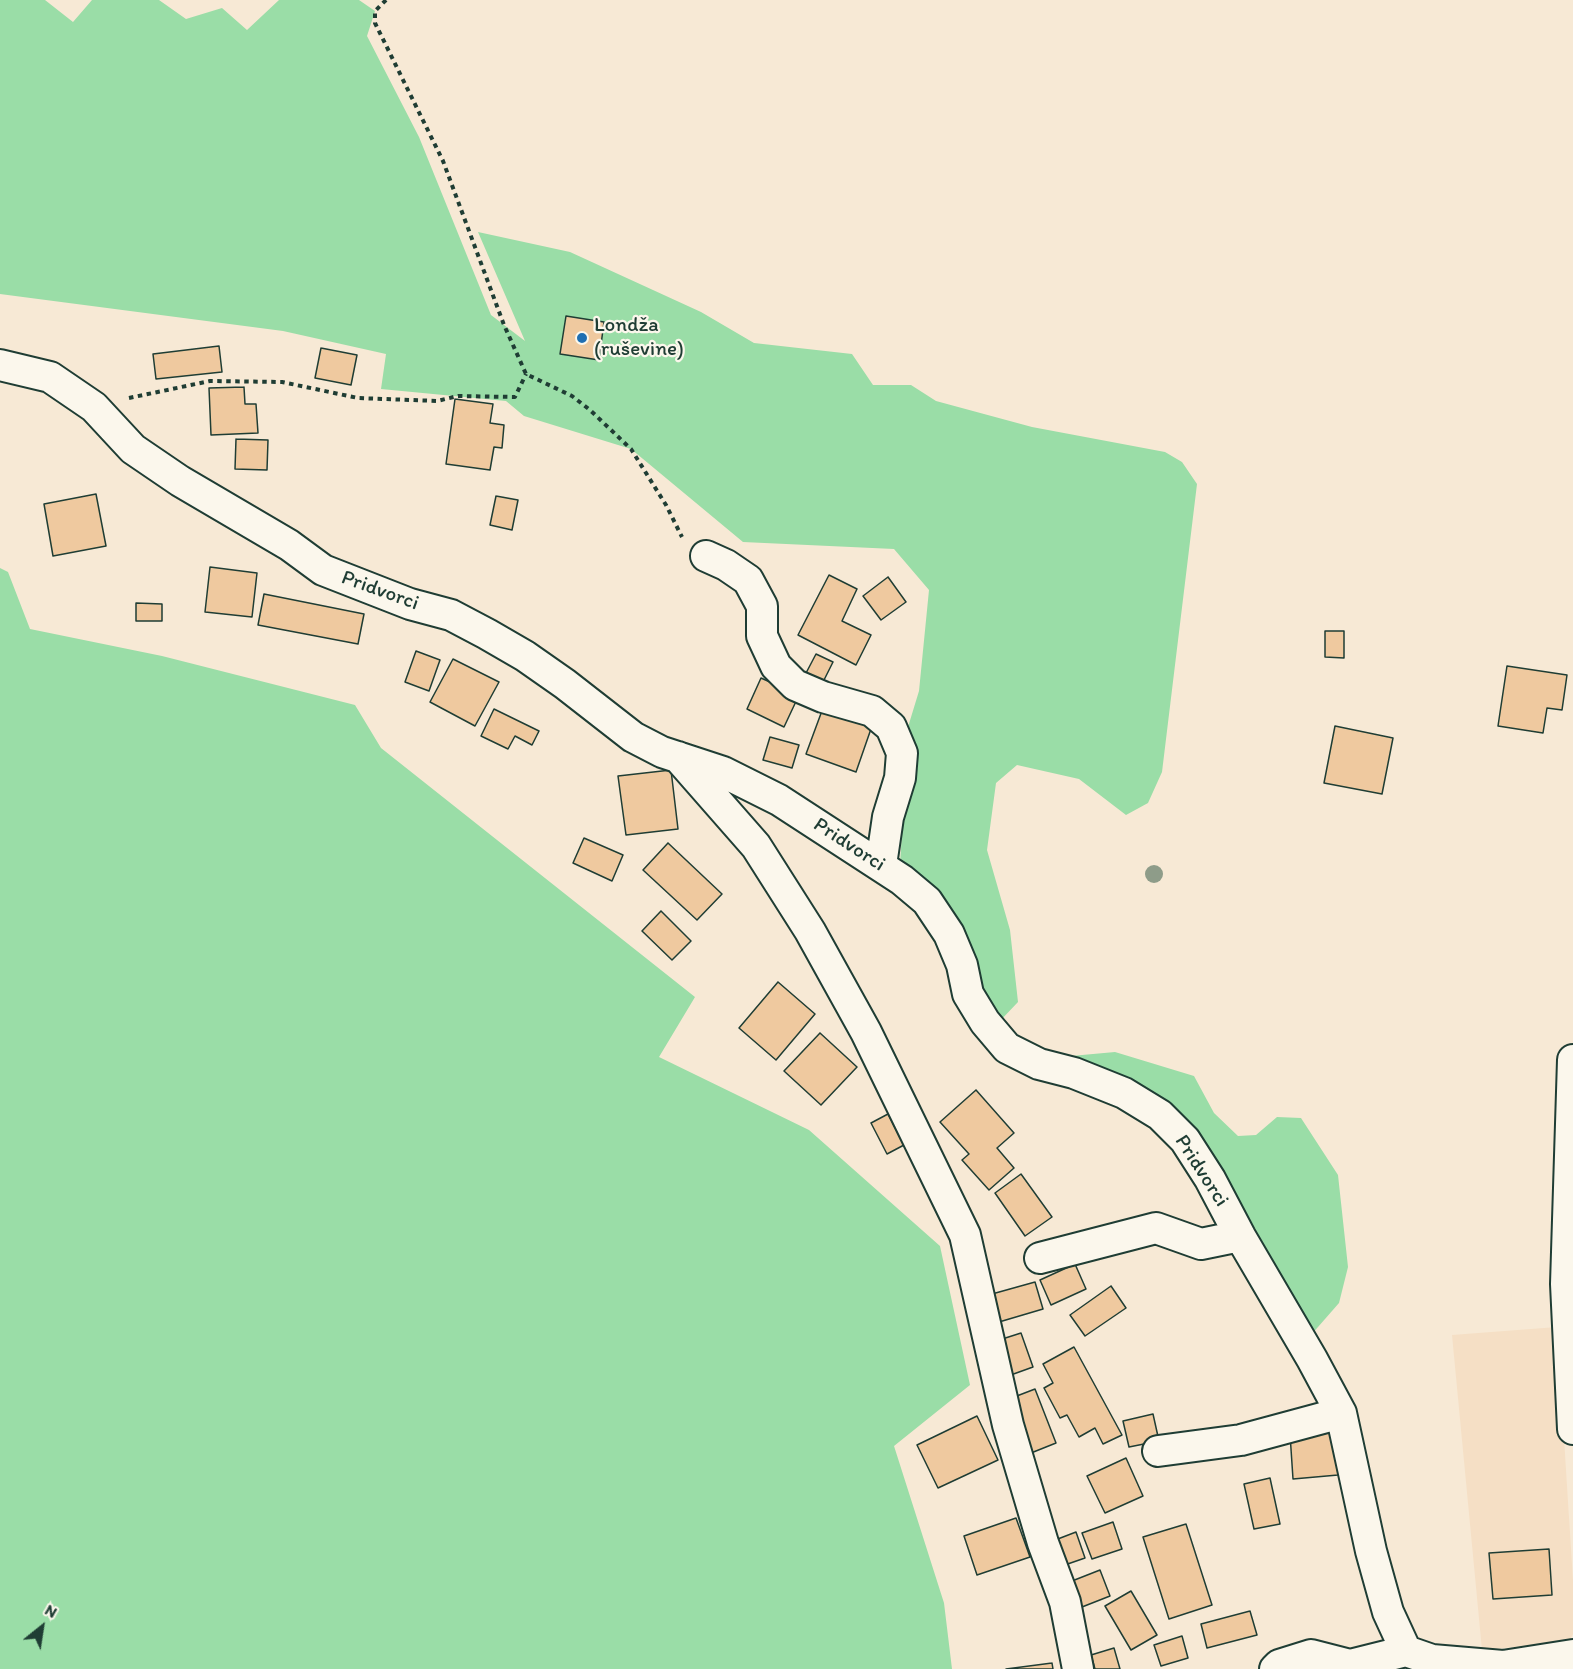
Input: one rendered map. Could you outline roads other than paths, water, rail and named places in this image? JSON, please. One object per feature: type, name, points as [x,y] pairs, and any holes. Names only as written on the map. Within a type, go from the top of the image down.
[{"type":"street","name":"Pridvorci","points":[[0,365],[50,377],[93,407],[133,449],[180,481],[289,545],[323,570],[410,604],[451,615],[478,629],[525,656],[633,737],[662,752],[723,772],[779,800],[881,865],[927,901],[949,934],[962,965],[968,994],[985,1022],[1007,1048],[1039,1064],[1074,1073],[1124,1093],[1160,1115],[1185,1140],[1210,1179],[1341,1413],[1371,1551],[1388,1612],[1406,1652]]},
{"type":"street","points":[[706,556],[726,565],[748,580],[762,606],[762,636],[776,666],[795,685],[823,697],[872,711],[891,727],[902,753],[900,778],[888,817],[881,865]]},
{"type":"street","name":"Pridvorci","points":[[678,758],[756,846],[810,931],[866,1032],[965,1235],[1008,1425],[1043,1543],[1065,1602],[1077,1669]]},
{"type":"street","points":[[1573,1060],[1566,1284],[1573,1429]]},
{"type":"street","points":[[1040,1258],[1156,1228],[1201,1244],[1240,1236]]},
{"type":"street","points":[[1158,1451],[1241,1440],[1341,1413]]},
{"type":"street","points":[[1275,1669],[1279,1665],[1311,1655],[1350,1665],[1406,1652],[1432,1660],[1503,1666],[1573,1655]]},
{"type":"place","name":"Londža (ruševine)","points":[[582,338]]}]
